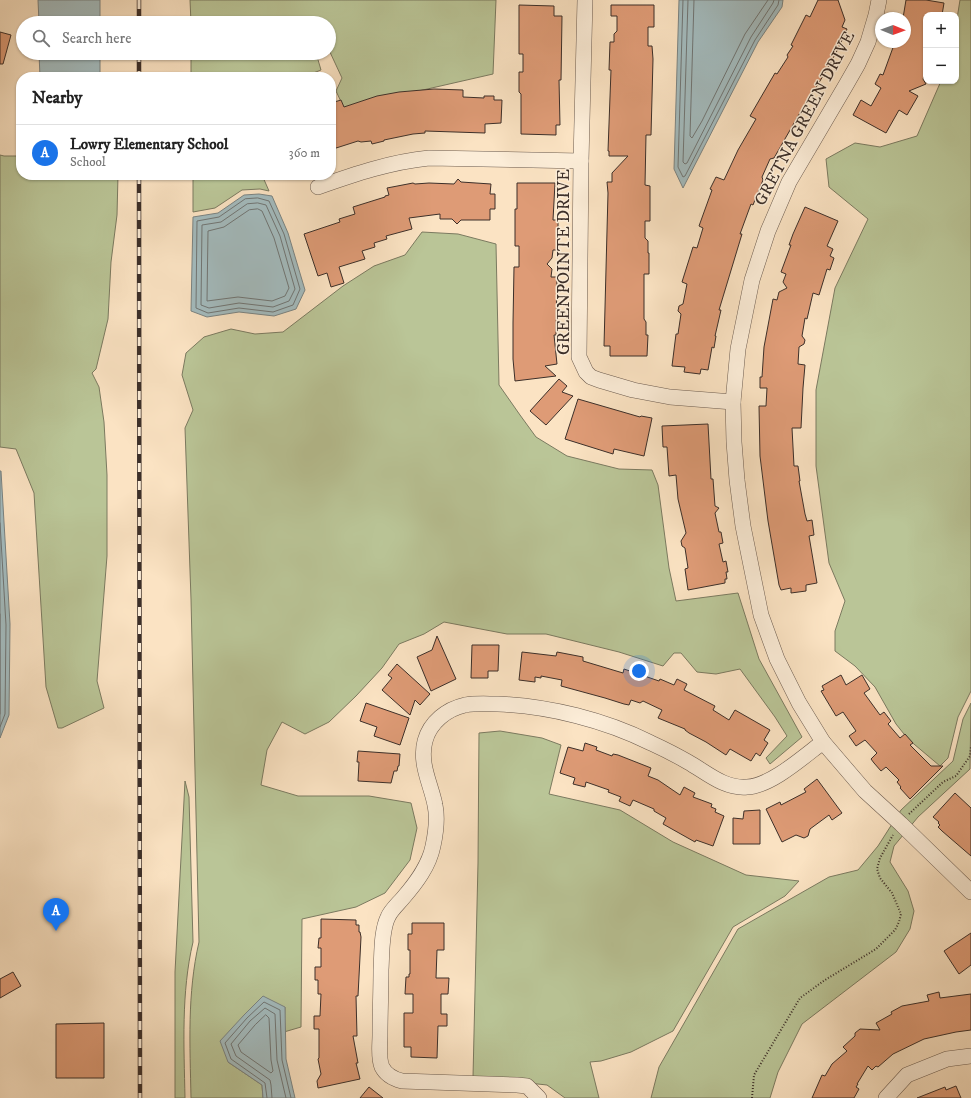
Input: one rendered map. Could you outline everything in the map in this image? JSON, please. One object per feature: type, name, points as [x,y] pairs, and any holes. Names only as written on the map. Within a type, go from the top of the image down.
[{"type":"street","name":"GREENPOINTE DRIVE","points":[[586,0],[581,161],[579,357],[586,372],[591,377],[598,380],[633,390],[670,397],[733,402]]},
{"type":"street","name":"GRETNA GREEN DRIVE","points":[[879,0],[868,42],[858,64],[789,182],[768,230],[752,280],[738,349],[733,402],[734,442],[743,526],[761,615],[777,659],[799,703],[823,742],[865,791],[907,819],[971,892]]},
{"type":"street","points":[[318,187],[367,170],[405,161],[429,158],[581,161]]},
{"type":"street","points":[[539,1098],[527,1086],[402,1081],[394,1079],[387,1074],[382,1067],[380,1057],[380,1026],[381,964],[384,929],[388,917],[416,883],[424,870],[432,853],[435,834],[435,805],[427,780],[423,756],[425,740],[432,726],[440,716],[451,710],[466,705],[513,705],[570,715],[597,721],[636,736],[688,762],[720,781],[734,787],[746,788],[757,786],[768,781],[823,742]]},
{"type":"street","points":[[886,1098],[907,1075],[947,1059],[971,1056]]},
{"type":"path","points":[[752,1098],[754,1075],[800,998],[825,980],[876,949],[895,930],[901,914],[892,893],[880,878],[877,869],[880,858],[907,819],[943,782],[956,776],[970,756],[971,747]]},
{"type":"green space","points":[[190,0],[496,0],[493,74],[344,108],[336,91],[342,78],[334,60],[336,60],[336,16],[191,16]]},
{"type":"green space","points":[[960,0],[971,0],[971,691],[958,717],[948,758],[940,766],[908,739],[896,724],[875,687],[855,666],[835,651],[835,631],[845,601],[829,563],[816,466],[816,390],[835,288],[868,219],[829,187],[826,159],[855,143],[880,147],[917,136],[940,84],[959,84],[958,12]]},
{"type":"green space","points":[[191,60],[318,60],[321,70],[316,72],[191,72]]},
{"type":"green space","points":[[0,155],[16,156],[16,180],[118,180],[117,215],[111,262],[108,319],[96,369],[92,373],[99,387],[104,422],[107,475],[107,556],[97,681],[104,708],[62,728],[58,728],[46,687],[34,493],[16,449],[0,447]]},
{"type":"green space","points":[[193,180],[264,180],[269,191],[260,189],[242,190],[215,208],[193,212]]},
{"type":"green space","points":[[422,232],[458,234],[496,244],[499,385],[536,437],[567,456],[619,469],[652,470],[658,485],[669,568],[676,601],[738,593],[759,659],[802,737],[770,764],[766,758],[787,736],[740,669],[716,674],[697,672],[681,653],[674,653],[663,666],[619,652],[546,634],[507,634],[444,622],[424,634],[399,644],[382,668],[329,722],[305,734],[282,722],[267,750],[261,785],[298,796],[369,796],[411,803],[417,828],[410,860],[385,893],[356,907],[302,919],[301,1027],[284,1032],[285,1007],[228,1062],[262,1085],[263,1098],[191,1098],[191,1000],[195,961],[199,942],[191,599],[185,428],[193,410],[182,375],[186,353],[204,337],[231,329],[255,334],[283,332],[343,286],[374,266],[405,255]]},
{"type":"green space","points":[[971,703],[970,769],[918,817],[894,846],[890,862],[908,891],[914,911],[910,929],[896,952],[802,1024],[778,1072],[770,1098],[651,1098],[659,1067],[738,929],[829,877],[858,870],[878,846],[901,810],[953,761],[963,719]]},
{"type":"green space","points":[[500,731],[542,738],[561,745],[549,794],[620,810],[673,842],[746,875],[799,881],[785,896],[733,927],[673,1031],[631,1052],[601,1061],[590,1062],[599,1098],[565,1098],[547,1085],[473,1077],[478,863],[479,733]]},
{"type":"green space","points":[[185,781],[189,797],[193,942],[189,961],[185,1000],[185,1098],[175,1098],[175,972]]},
{"type":"water","points":[[38,0],[100,0],[100,16],[39,16]]},
{"type":"water","points":[[679,0],[783,0],[782,7],[758,42],[683,188],[674,169]]},
{"type":"water","points":[[39,60],[100,60],[100,72],[40,72]]},
{"type":"water","points":[[259,194],[272,196],[288,233],[305,290],[296,309],[274,316],[239,312],[207,317],[191,311],[193,217],[218,213],[244,195]]},
{"type":"water","points":[[0,471],[10,624],[9,715],[0,738]]},
{"type":"water","points":[[263,996],[285,1007],[286,1059],[295,1098],[263,1098],[262,1085],[228,1062],[220,1041]]},
{"type":"building","points":[[818,0],[838,0],[845,20],[842,27],[847,29],[829,66],[774,158],[770,159],[762,177],[763,180],[753,205],[751,204],[740,234],[742,234],[719,310],[721,310],[714,348],[712,347],[708,370],[701,369],[700,374],[684,372],[685,367],[672,366],[676,334],[678,334],[681,314],[678,311],[679,306],[683,304],[687,284],[682,282],[693,247],[697,248],[703,228],[699,226],[712,190],[710,189],[716,177],[724,180],[738,150],[756,119],[750,116],[775,73],[777,74],[788,57],[787,55],[793,46],[791,45],[806,15],[810,17]]},
{"type":"building","points":[[906,0],[926,0],[944,3],[942,12],[923,12],[923,84],[926,84],[909,91],[918,96],[907,115],[899,110],[886,133],[853,115],[861,100],[871,106],[881,88],[875,84],[880,74],[883,75],[893,48],[911,48],[911,12],[904,12]]},
{"type":"building","points":[[519,5],[554,6],[554,16],[562,16],[561,80],[559,80],[560,125],[556,125],[556,135],[521,134],[521,94],[519,92],[519,72],[523,72],[523,54],[519,54]]},
{"type":"building","points":[[611,5],[654,5],[654,27],[648,27],[648,46],[652,46],[653,59],[651,135],[646,135],[645,185],[650,186],[650,221],[645,221],[645,238],[648,241],[649,253],[649,274],[644,274],[644,319],[646,322],[646,335],[648,335],[647,356],[610,356],[610,346],[604,346],[608,193],[607,182],[612,182],[612,173],[628,156],[609,156],[608,151],[611,70],[609,70],[610,42],[614,42],[614,34],[617,31],[617,16],[611,16]]},
{"type":"building","points":[[0,32],[11,35],[3,64],[0,64]]},
{"type":"building","points":[[434,89],[463,90],[463,97],[484,98],[484,96],[494,96],[494,100],[502,100],[501,123],[485,124],[485,133],[425,131],[425,133],[384,140],[372,144],[371,141],[358,141],[336,148],[336,102],[341,100],[344,107],[377,96],[399,92]]},
{"type":"building","points":[[458,179],[461,182],[491,184],[490,194],[495,194],[495,209],[490,209],[490,220],[461,220],[457,224],[452,219],[440,219],[440,214],[409,218],[412,229],[386,236],[387,239],[374,243],[375,247],[362,251],[365,259],[339,267],[344,283],[331,287],[327,273],[318,276],[304,234],[340,222],[339,219],[355,214],[353,207],[389,195],[387,188],[413,183],[454,184]]},
{"type":"building","points":[[517,183],[555,183],[553,220],[558,220],[558,250],[553,250],[552,258],[547,264],[552,269],[551,277],[557,277],[556,335],[554,335],[557,364],[545,366],[556,376],[515,381],[513,359],[514,267],[519,267],[519,246],[515,246]]},
{"type":"building","points":[[805,207],[838,221],[827,246],[833,249],[830,256],[834,258],[830,270],[827,269],[819,295],[813,293],[807,319],[805,318],[802,336],[805,340],[804,344],[799,347],[798,364],[805,365],[801,428],[792,428],[794,466],[798,466],[799,481],[807,521],[812,520],[814,535],[809,536],[817,583],[806,585],[806,591],[791,593],[791,588],[781,590],[779,585],[768,521],[760,456],[759,406],[766,406],[767,388],[760,388],[760,377],[762,377],[764,347],[773,299],[777,300],[779,292],[787,288],[783,282],[786,274],[781,272],[791,245],[789,245],[793,234]]},
{"type":"building","points":[[559,379],[567,386],[562,392],[573,396],[546,425],[530,411]]},
{"type":"building","points":[[578,399],[640,417],[652,418],[644,456],[614,449],[613,454],[565,439]]},
{"type":"building","points":[[708,424],[711,479],[713,479],[715,506],[719,508],[715,513],[723,543],[719,544],[723,562],[726,561],[728,572],[726,572],[727,579],[725,579],[725,583],[688,590],[685,569],[688,568],[685,548],[682,546],[681,541],[686,533],[678,499],[676,475],[669,476],[667,447],[663,447],[662,426]]},
{"type":"building","points":[[437,636],[456,679],[431,691],[417,657],[432,650]]},
{"type":"building","points":[[472,645],[499,645],[498,671],[488,671],[488,678],[471,678]]},
{"type":"building","points":[[522,652],[556,656],[557,652],[583,657],[583,661],[623,673],[624,669],[659,681],[660,679],[674,685],[677,679],[687,684],[684,690],[715,706],[713,710],[729,720],[735,710],[770,730],[764,740],[768,743],[760,756],[756,753],[751,761],[730,749],[726,755],[689,733],[685,729],[658,718],[662,710],[643,701],[640,703],[631,700],[629,705],[624,704],[561,686],[562,680],[541,676],[541,678],[535,677],[535,682],[519,680]]},
{"type":"building","points":[[397,664],[430,694],[420,705],[415,700],[410,715],[382,690],[392,678],[388,675]]},
{"type":"building","points":[[841,675],[846,685],[862,675],[870,689],[864,693],[880,715],[884,712],[891,721],[888,724],[900,738],[905,734],[913,743],[910,745],[931,766],[943,766],[910,799],[900,788],[901,787],[897,782],[899,780],[886,767],[881,771],[874,763],[871,759],[877,753],[865,740],[856,746],[849,736],[856,731],[843,712],[836,716],[821,691],[824,690],[822,686]]},
{"type":"building","points":[[366,703],[409,718],[400,745],[374,736],[377,727],[360,721]]},
{"type":"building","points":[[585,743],[597,747],[596,750],[612,756],[613,754],[618,755],[651,768],[648,776],[658,780],[680,795],[684,787],[695,793],[693,797],[712,804],[711,807],[716,809],[715,812],[724,816],[713,846],[696,840],[695,842],[663,824],[666,818],[654,811],[654,809],[633,800],[630,806],[619,801],[621,797],[608,792],[609,790],[586,782],[585,787],[573,784],[575,778],[560,773],[568,747],[583,751]]},
{"type":"building","points":[[358,751],[400,754],[399,766],[397,771],[394,771],[391,783],[358,781]]},
{"type":"building","points":[[817,779],[842,813],[832,820],[829,815],[810,829],[808,836],[804,838],[796,835],[782,842],[766,809],[780,802],[781,805],[806,792],[804,789]]},
{"type":"building","points":[[955,793],[971,808],[971,856],[938,827],[940,825],[938,823],[939,822],[933,817]]},
{"type":"building","points":[[760,810],[760,844],[733,844],[733,818],[743,819],[744,811]]},
{"type":"building","points":[[321,919],[356,920],[356,925],[359,925],[361,937],[358,996],[356,996],[357,1036],[353,1036],[358,1063],[356,1063],[360,1079],[318,1088],[317,1081],[321,1074],[318,1059],[319,1029],[314,1029],[314,1016],[320,1016],[321,994],[318,994],[318,980],[315,980],[315,967],[321,967],[321,948],[318,948],[319,938],[321,938]]},
{"type":"building","points":[[412,923],[444,923],[444,950],[437,950],[436,978],[449,978],[448,994],[441,994],[441,1014],[447,1014],[447,1026],[438,1026],[437,1058],[411,1057],[411,1047],[404,1047],[404,1013],[413,1013],[413,994],[405,994],[406,977],[409,977],[410,974],[408,934],[412,934]]},
{"type":"building","points":[[971,933],[971,965],[959,974],[944,951]]},
{"type":"building","points":[[13,972],[21,986],[0,998],[0,979]]},
{"type":"building","points":[[939,992],[940,998],[971,994],[971,1030],[924,1039],[893,1054],[878,1067],[876,1066],[872,1070],[868,1066],[857,1084],[856,1087],[859,1089],[854,1098],[812,1098],[822,1075],[825,1076],[832,1064],[847,1051],[843,1047],[855,1036],[855,1033],[860,1029],[880,1030],[876,1023],[892,1014],[891,1012],[902,1006],[929,1001],[927,995]]},
{"type":"building","points":[[104,1023],[104,1078],[56,1078],[56,1024]]},
{"type":"building","points":[[956,1086],[961,1098],[917,1098],[945,1087],[946,1090]]},
{"type":"building","points":[[369,1087],[383,1098],[360,1098]]},
{"type":"railway","points":[[139,0],[139,16]]},
{"type":"railway","points":[[139,60],[139,72]]},
{"type":"railway","points":[[139,180],[140,1098]]},
{"type":"place","name":"Lowry Elementary School","points":[[56,931]]}]
